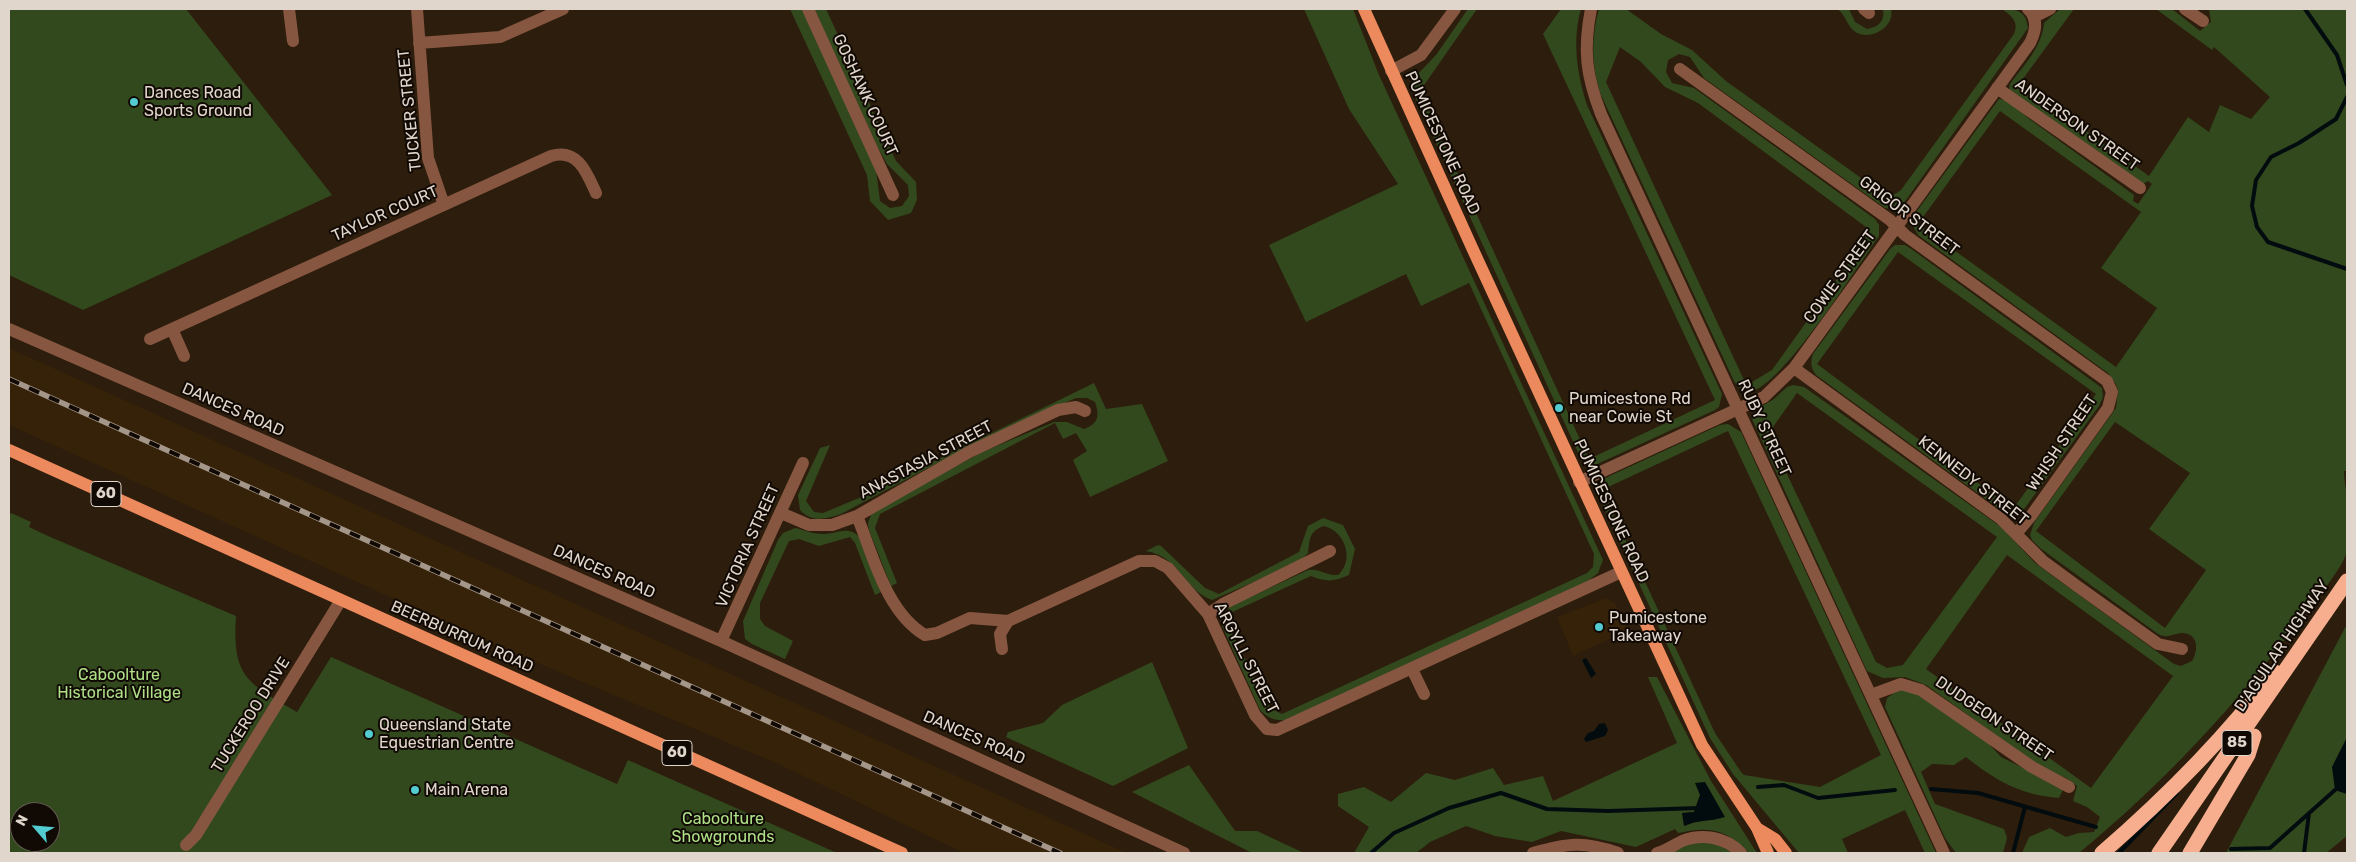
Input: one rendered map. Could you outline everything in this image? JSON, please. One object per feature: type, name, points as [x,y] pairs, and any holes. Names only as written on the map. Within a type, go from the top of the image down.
[{"type":"highway","name":"D'AGUILAR HIGHWAY","points":[[2170,853],[2254,736],[2347,581]]},
{"type":"highway","name":"D'AGUILAR HIGHWAY","points":[[2159,853],[2314,638],[2347,598]]},
{"type":"highway","points":[[2102,853],[2170,789],[2220,736],[2268,681],[2295,645],[2314,638]]},
{"type":"highway","points":[[2190,853],[2248,755],[2254,736]]},
{"type":"main road","name":"PUMICESTONE ROAD","points":[[1364,9],[1579,482],[1704,749],[1757,828],[1768,853]]},
{"type":"main road","name":"BEERBURRUM ROAD","points":[[9,450],[902,853]]},
{"type":"main road","name":"PUMICESTONE ROAD","points":[[1757,828],[1775,839],[1786,853]]},
{"type":"street","points":[[289,9],[293,40]]},
{"type":"street","name":"TUCKER STREET","points":[[417,9],[428,158],[444,205]]},
{"type":"street","points":[[419,43],[500,37],[563,9]]},
{"type":"street","name":"GOSHAWK COURT","points":[[808,9],[893,195]]},
{"type":"street","points":[[1391,71],[1421,55],[1455,9]]},
{"type":"street","name":"RUBY STREET","points":[[1591,9],[1585,50],[1588,75],[1595,99],[1944,853]]},
{"type":"street","name":"COWIE STREET","points":[[1579,482],[1738,409],[1764,396],[1779,385],[1794,368],[2030,43],[2035,30],[2031,13],[2050,9]]},
{"type":"street","points":[[2185,9],[2202,22]]},
{"type":"street","name":"GRIGOR STREET","points":[[1680,69],[1897,227],[1904,235],[2099,374],[2107,381],[2112,392]]},
{"type":"street","name":"ANDERSON STREET","points":[[1996,88],[2140,188]]},
{"type":"street","name":"TAYLOR COURT","points":[[150,339],[559,154],[566,154],[577,160],[596,193]]},
{"type":"street","name":"DANCES ROAD","points":[[9,329],[721,641],[1184,853]]},
{"type":"street","points":[[172,329],[184,356]]},
{"type":"street","name":"KENNEDY STREET","points":[[1794,368],[2001,520],[2043,561],[2146,636],[2158,644],[2182,649]]},
{"type":"street","name":"WHISH STREET","points":[[2016,534],[2036,510],[2108,408],[2112,392]]},
{"type":"street","name":"ANASTASIA STREET","points":[[781,513],[816,526],[832,525],[857,516],[969,452],[1058,410],[1076,407],[1084,411]]},
{"type":"street","name":"VICTORIA STREET","points":[[721,641],[803,463]]},
{"type":"street","name":"ARGYLL STREET","points":[[857,516],[886,590],[914,629],[925,635],[970,618],[1008,621],[1122,568],[1147,560],[1161,563],[1168,568],[1208,614],[1255,715],[1267,729],[1283,729],[1621,572]]},
{"type":"street","points":[[1208,614],[1223,604],[1330,551]]},
{"type":"street","name":"TUCKEROO DRIVE","points":[[186,845],[196,835],[341,600]]},
{"type":"street","points":[[1002,649],[1000,634],[1008,621]]},
{"type":"street","points":[[1412,669],[1424,694]]},
{"type":"street","name":"DUDGEON STREET","points":[[1871,695],[1901,684],[1921,690],[2032,767],[2069,787]]},
{"type":"street","points":[[1657,853],[1684,841],[1708,837],[1730,844],[1741,853]]},
{"type":"street","points":[[1533,853],[1564,844],[1579,843],[1618,853]]},
{"type":"shaded area","points":[[9,348],[1127,853],[964,853],[776,763],[523,657],[9,425]]},
{"type":"shaded area","points":[[1606,598],[1615,603],[1629,630],[1573,656],[1557,617]]},
{"type":"shaded area","points":[[1586,658],[1596,674],[1591,678],[1582,660]]},
{"type":"shaded area","points":[[1605,723],[1608,730],[1605,736],[1586,742],[1584,739],[1588,733],[1594,731],[1599,724]]},
{"type":"shaded area","points":[[2347,737],[2347,794],[2335,790],[2332,767]]},
{"type":"shaded area","points":[[1705,782],[1725,817],[1695,822],[1684,826],[1682,813],[1694,812],[1700,795],[1695,783]]},
{"type":"green space","name":"Dances Road Sports Ground","points":[[9,9],[186,9],[332,195],[83,310],[9,275]]},
{"type":"green space","points":[[790,9],[803,9],[876,170],[880,201],[890,208],[902,206],[909,196],[908,185],[887,164],[877,146],[814,9],[826,9],[896,161],[916,182],[917,200],[911,213],[888,220],[870,201],[867,175]]},
{"type":"green space","points":[[1304,9],[1353,9],[1379,75],[1603,560],[1598,573],[1588,581],[1286,720],[1278,720],[1260,710],[1222,626],[1224,614],[1231,606],[1308,570],[1338,575],[1346,562],[1347,554],[1342,540],[1331,529],[1324,526],[1319,528],[1311,536],[1308,553],[1298,563],[1212,600],[1195,589],[1166,559],[1146,551],[1158,545],[1161,546],[1205,588],[1219,594],[1299,552],[1308,526],[1323,518],[1343,525],[1355,549],[1349,575],[1330,580],[1311,576],[1230,613],[1226,621],[1270,708],[1282,714],[1587,573],[1593,567],[1594,554],[1469,283],[1421,306],[1406,274],[1306,322],[1269,245],[1398,184],[1349,109]]},
{"type":"green space","points":[[1468,9],[1477,9],[1420,91],[1589,459],[1715,400],[1543,34],[1561,9],[1581,9],[1576,45],[1578,69],[1587,105],[1722,394],[1719,407],[1715,410],[1593,466],[1582,461],[1413,93],[1415,77],[1436,55]]},
{"type":"green space","points":[[1599,9],[1626,9],[1661,34],[1692,50],[1726,81],[1882,193],[1890,195],[1901,190],[2014,34],[2016,26],[2014,20],[2002,9],[2020,12],[2027,22],[2028,28],[1906,200],[1899,206],[1891,209],[1885,208],[1704,78],[1690,57],[1679,54],[1668,60],[1666,72],[1672,83],[1694,88],[1875,219],[1879,225],[1879,236],[1799,348],[1764,385],[1750,392],[1738,387],[1734,381],[1601,95],[1595,73],[1593,52],[1593,41]],"holes":[[[1620,47],[1641,62],[1665,87],[1698,103],[1866,227],[1865,240],[1772,370],[1752,382],[1743,378],[1606,82]]]},
{"type":"green space","points":[[1837,9],[1849,9],[1855,22],[1867,29],[1875,27],[1880,23],[1883,17],[1883,9],[1891,9],[1891,15],[1886,26],[1881,30],[1869,35],[1863,35],[1853,30],[1843,14]]},
{"type":"green space","points":[[2060,9],[2074,9],[2020,83],[2149,176],[2188,117],[2209,132],[2220,105],[2251,119],[2270,97],[2214,47],[2212,50],[2156,9],[2172,9],[2200,31],[2211,22],[2209,9],[2347,9],[2347,471],[2344,471],[2349,524],[2345,557],[2335,575],[2278,649],[2226,711],[2141,799],[2079,853],[2022,853],[2029,837],[2050,828],[2066,837],[2079,833],[2094,832],[2100,817],[2087,807],[2073,801],[2077,786],[2066,778],[2042,768],[1926,685],[1905,677],[1883,678],[1867,671],[1752,419],[1757,409],[1774,399],[1787,387],[1793,385],[1804,387],[2001,527],[2035,563],[2174,664],[2181,666],[2192,661],[2196,652],[2196,643],[2191,636],[2182,633],[2167,636],[2158,634],[2040,548],[2030,535],[2034,523],[2116,408],[2118,390],[2116,384],[2108,373],[1918,235],[1913,226],[1914,215],[1999,99],[2008,100],[2028,118],[2134,195],[2133,201],[2138,204],[2152,184],[2148,181],[2143,184],[2009,90],[2010,84],[2036,48],[2043,32],[2044,23]],"holes":[[[2000,111],[2141,212],[2101,268],[2157,308],[2116,367],[1918,224]],[[1797,393],[1997,537],[1903,665],[1887,668],[1876,662],[1768,434]],[[2115,422],[2190,473],[2149,529],[2206,570],[2165,628],[2036,531]],[[2007,555],[2173,676],[2091,788],[1926,669]]]},
{"type":"green space","points":[[1895,245],[1905,245],[1910,248],[2102,388],[2103,397],[2099,406],[2022,512],[2011,516],[2005,513],[1816,375],[1813,370],[1811,362],[1813,354],[1890,249]],"holes":[[[1898,252],[2096,394],[2013,509],[1817,364]]]},
{"type":"green space","points":[[1094,383],[1106,409],[1142,404],[1168,461],[1090,497],[1073,460],[1087,451],[1076,433],[1063,439],[1055,423],[880,514],[875,528],[897,583],[891,586],[869,530],[868,523],[872,512],[982,452],[1054,422],[1067,422],[1084,429],[1089,427],[1097,419],[1095,402],[1087,398],[1076,398],[979,441],[841,514],[819,519],[809,517],[800,510],[798,495],[820,448],[830,445],[806,501],[814,512],[823,513],[859,498]]},
{"type":"green space","points":[[1728,424],[1741,432],[1936,853],[1925,853],[1905,810],[1842,839],[1848,853],[1799,853],[1733,774],[1710,738],[1596,490],[1598,483],[1603,479],[1720,425]],"holes":[[[1728,431],[1881,755],[1820,787],[1744,775],[1715,733],[1604,493],[1606,488]]]},
{"type":"green space","points":[[11,513],[31,522],[29,527],[48,536],[236,616],[235,636],[237,653],[240,666],[246,676],[266,693],[297,712],[331,657],[617,784],[628,760],[837,853],[9,853],[9,518]]},
{"type":"green space","points":[[795,528],[819,534],[848,531],[857,534],[861,539],[881,592],[875,595],[855,543],[850,537],[819,546],[799,539],[789,541],[760,603],[760,619],[765,626],[793,641],[785,659],[745,639],[743,621],[778,540],[783,533]]},
{"type":"green space","points":[[2347,624],[2347,737],[2335,790],[2347,794],[2347,836],[2326,853],[2226,853]]},
{"type":"green space","points":[[1152,662],[1188,748],[1113,786],[1006,737],[1008,732],[1043,723],[1062,705]]},
{"type":"green space","points":[[1648,677],[1657,677],[1711,781],[1757,853],[1749,853],[1725,834],[1708,830],[1678,833],[1675,829],[1636,847],[1561,831],[1532,842],[1495,836],[1466,826],[1430,842],[1416,853],[1354,853],[1369,827],[1338,806],[1338,794],[1364,787],[1391,802],[1426,773],[1455,780],[1493,768],[1504,785],[1543,776],[1553,801],[1677,743]],"holes":[[[1700,795],[1715,820],[1699,820],[1685,826],[1683,813],[1694,812]]]},
{"type":"green space","points":[[1898,690],[1907,690],[1917,694],[1989,744],[2001,757],[2064,788],[2059,798],[2033,794],[1999,780],[1966,757],[1954,765],[1932,764],[1921,772],[1935,804],[2004,829],[2007,838],[2003,853],[1956,853],[1945,838],[1885,707],[1887,698]]},
{"type":"green space","points":[[1189,765],[1235,831],[1257,831],[1304,853],[1252,853],[1132,792]]},
{"type":"green space","points":[[1716,843],[1733,853],[1666,853],[1684,844]]},
{"type":"waterway","points":[[2305,9],[2337,55],[2347,85]]},
{"type":"waterway","points":[[2347,97],[2336,119],[2299,143],[2271,157],[2256,180],[2252,206],[2257,227],[2268,242],[2347,269]]},
{"type":"waterway","points":[[1758,787],[1784,785],[1818,798],[1895,790]]},
{"type":"waterway","points":[[1931,789],[1978,793],[2096,827]]},
{"type":"waterway","points":[[2231,849],[2270,848],[2335,790]]},
{"type":"waterway","points":[[1371,853],[1394,833],[1449,808],[1501,793],[1547,809],[1608,811],[1699,808]]},
{"type":"waterway","points":[[2119,853],[2177,793]]},
{"type":"waterway","points":[[2013,853],[2025,807]]},
{"type":"waterway","points":[[2304,853],[2309,813]]},
{"type":"railway","points":[[9,379],[1060,853]]},
{"type":"place","name":"Dances Road Sports Ground","points":[[134,102]]},
{"type":"place","name":"Pumicestone Rd near Cowie St","points":[[1559,408]]},
{"type":"place","name":"Pumicestone Takeaway","points":[[1599,627]]},
{"type":"place","name":"Queensland State Equestrian Centre","points":[[369,734]]},
{"type":"place","name":"Main Arena","points":[[415,790]]},
{"type":"park label","name":"Caboolture Historical Village","points":[[119,684]]},
{"type":"park label","name":"Caboolture Showgrounds","points":[[723,828]]}]
